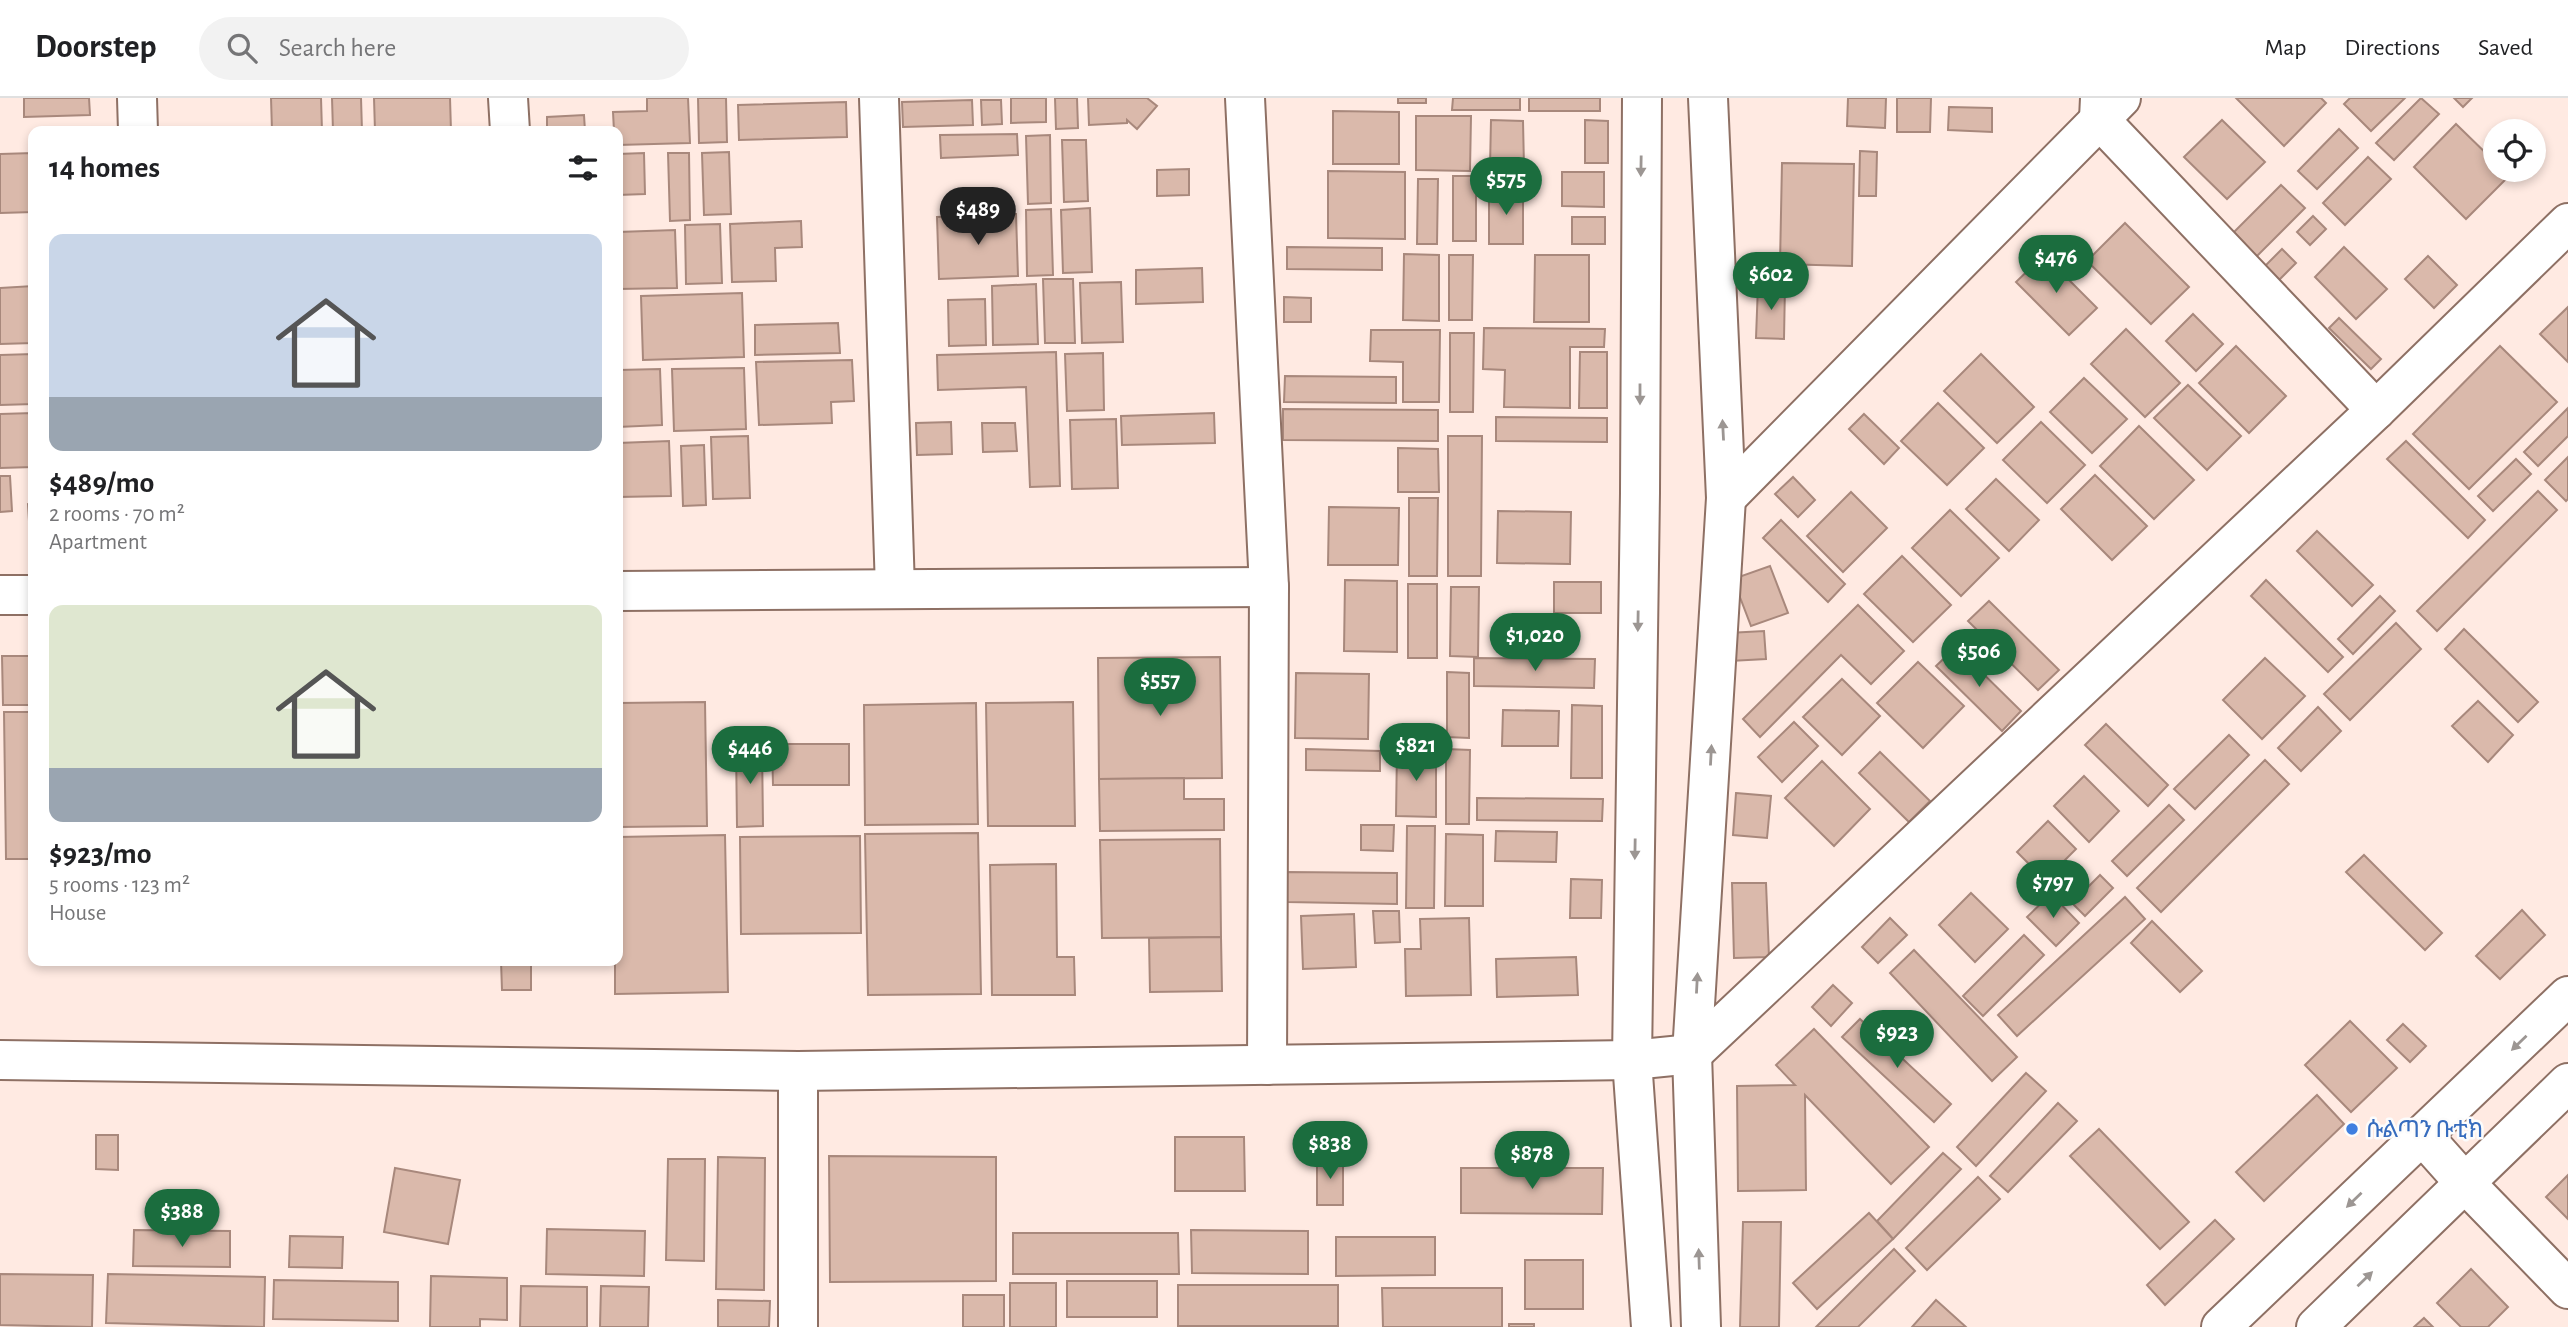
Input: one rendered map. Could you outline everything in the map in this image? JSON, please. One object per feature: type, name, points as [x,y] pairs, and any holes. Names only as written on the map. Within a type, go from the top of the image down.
[{"type":"street","points":[[137,98],[138,126]]},
{"type":"street","points":[[508,98],[510,126]]},
{"type":"street","points":[[879,98],[895,589]]},
{"type":"street","points":[[1245,98],[1269,587],[1268,1065]]},
{"type":"street","points":[[1642,98],[1640,493],[1632,1060],[1651,1327]]},
{"type":"street","points":[[1701,1327],[1692,1054],[1726,498],[1708,98]]},
{"type":"street","points":[[1726,498],[2106,105],[2376,410]]},
{"type":"street","points":[[0,1060],[798,1071],[1632,1060],[1692,1054],[2376,410],[2568,223]]},
{"type":"street","points":[[623,591],[1269,587]]},
{"type":"street","points":[[0,595],[28,595]]},
{"type":"street","points":[[2221,1327],[2568,996]]},
{"type":"street","points":[[798,1071],[798,1327]]},
{"type":"street","points":[[2316,1327],[2568,1083]]},
{"type":"street","points":[[2423,1135],[2464,1182],[2568,1289]]},
{"type":"building","points":[[24,98],[89,98],[90,115],[24,117]]},
{"type":"building","points":[[271,98],[321,98],[322,126],[272,126]]},
{"type":"building","points":[[332,98],[361,98],[362,126],[333,126]]},
{"type":"building","points":[[374,98],[450,98],[451,126],[375,126]]},
{"type":"building","points":[[647,98],[688,98],[690,143],[623,145],[623,126],[614,126],[613,112],[647,111]]},
{"type":"building","points":[[698,98],[726,98],[727,142],[699,143]]},
{"type":"building","points":[[1011,98],[1046,98],[1046,122],[1011,123]]},
{"type":"building","points":[[1055,98],[1077,98],[1078,128],[1056,129]]},
{"type":"building","points":[[1088,98],[1147,98],[1157,106],[1137,129],[1127,120],[1127,123],[1089,125]]},
{"type":"building","points":[[1398,98],[1426,98],[1426,103],[1398,103]]},
{"type":"building","points":[[1453,98],[1520,98],[1520,110],[1452,110]]},
{"type":"building","points":[[1529,98],[1600,98],[1600,111],[1529,111]]},
{"type":"building","points":[[1848,98],[1886,98],[1885,128],[1847,126]]},
{"type":"building","points":[[1897,98],[1931,98],[1930,132],[1897,132]]},
{"type":"building","points":[[2236,98],[2321,98],[2326,103],[2284,146]]},
{"type":"building","points":[[2350,98],[2405,98],[2371,131],[2344,104]]},
{"type":"building","points":[[2421,98],[2439,114],[2394,160],[2376,143]]},
{"type":"building","points":[[2454,98],[2472,98],[2463,107]]},
{"type":"building","points":[[972,100],[973,125],[903,127],[902,102]]},
{"type":"building","points":[[981,100],[1001,100],[1002,124],[982,125]]},
{"type":"building","points":[[846,102],[847,137],[739,140],[738,105]]},
{"type":"building","points":[[1949,107],[1992,108],[1992,132],[1948,130]]},
{"type":"building","points":[[1333,111],[1399,112],[1399,164],[1333,164]]},
{"type":"building","points":[[584,115],[585,126],[547,126],[547,117]]},
{"type":"building","points":[[1416,116],[1471,116],[1470,171],[1416,170]]},
{"type":"building","points":[[1491,120],[1523,121],[1524,167],[1490,167]]},
{"type":"building","points":[[1585,120],[1608,121],[1608,163],[1585,163]]},
{"type":"building","points":[[2222,120],[2265,162],[2227,199],[2184,157]]},
{"type":"building","points":[[2456,124],[2483,150],[2483,182],[2503,182],[2466,219],[2414,167]]},
{"type":"building","points":[[2339,129],[2358,148],[2317,189],[2298,171]]},
{"type":"building","points":[[1017,134],[1018,155],[941,158],[940,135]]},
{"type":"building","points":[[1050,135],[1051,203],[1028,204],[1026,136]]},
{"type":"building","points":[[1062,140],[1086,140],[1088,201],[1064,202]]},
{"type":"building","points":[[1860,151],[1877,152],[1876,196],[1859,196]]},
{"type":"building","points":[[729,152],[731,214],[704,215],[702,153]]},
{"type":"building","points":[[28,153],[28,212],[0,213],[0,154]]},
{"type":"building","points":[[644,153],[645,194],[623,195],[623,154]]},
{"type":"building","points":[[668,153],[689,153],[690,220],[670,221]]},
{"type":"building","points":[[2368,157],[2391,179],[2345,225],[2323,203]]},
{"type":"building","points":[[1782,163],[1854,164],[1852,266],[1780,264]]},
{"type":"building","points":[[1189,169],[1189,195],[1157,196],[1157,170]]},
{"type":"building","points":[[1328,171],[1405,172],[1405,239],[1328,238]]},
{"type":"building","points":[[1562,172],[1604,172],[1604,207],[1562,206]]},
{"type":"building","points":[[1453,176],[1476,176],[1476,241],[1453,241]]},
{"type":"building","points":[[1418,179],[1438,179],[1437,244],[1417,244]]},
{"type":"building","points":[[2281,185],[2305,208],[2253,260],[2230,236]]},
{"type":"building","points":[[1489,190],[1523,190],[1523,244],[1489,244]]},
{"type":"building","points":[[1090,208],[1092,272],[1063,273],[1061,210]]},
{"type":"building","points":[[1051,209],[1053,275],[1027,276],[1026,210]]},
{"type":"building","points":[[1016,214],[1018,276],[939,279],[937,217]]},
{"type":"building","points":[[2313,216],[2326,229],[2310,245],[2297,232]]},
{"type":"building","points":[[1572,217],[1605,217],[1605,244],[1572,244]]},
{"type":"building","points":[[801,221],[802,247],[775,248],[776,281],[732,282],[730,224]]},
{"type":"building","points":[[2125,223],[2189,287],[2151,324],[2087,261]]},
{"type":"building","points":[[720,224],[722,283],[686,284],[685,225]]},
{"type":"building","points":[[675,230],[677,288],[623,289],[623,232]]},
{"type":"building","points":[[1287,247],[1382,248],[1382,270],[1287,269]]},
{"type":"building","points":[[2344,247],[2387,289],[2356,319],[2315,277]]},
{"type":"building","points":[[2282,249],[2296,263],[2279,280],[2265,266]]},
{"type":"building","points":[[1404,254],[1439,255],[1439,321],[1403,320]]},
{"type":"building","points":[[1449,255],[1473,255],[1472,320],[1449,320]]},
{"type":"building","points":[[1535,255],[1589,255],[1589,322],[1534,322]]},
{"type":"building","points":[[2044,255],[2097,308],[2069,335],[2016,282]]},
{"type":"building","points":[[2428,256],[2457,285],[2434,308],[2405,279]]},
{"type":"building","points":[[1202,268],[1203,302],[1136,304],[1136,270]]},
{"type":"building","points":[[1043,279],[1073,279],[1075,343],[1045,343]]},
{"type":"building","points":[[1121,282],[1123,342],[1082,343],[1080,283]]},
{"type":"building","points":[[1036,284],[1038,344],[993,345],[992,286]]},
{"type":"building","points":[[1758,285],[1785,285],[1784,339],[1756,338]]},
{"type":"building","points":[[28,286],[28,343],[0,344],[0,288]]},
{"type":"building","points":[[742,293],[744,357],[643,360],[641,296]]},
{"type":"building","points":[[1284,297],[1311,298],[1311,322],[1284,322]]},
{"type":"building","points":[[985,299],[986,345],[949,346],[948,300]]},
{"type":"building","points":[[2568,307],[2568,362],[2540,334]]},
{"type":"building","points":[[2193,314],[2223,344],[2196,371],[2166,341]]},
{"type":"building","points":[[2339,318],[2381,359],[2371,369],[2329,328]]},
{"type":"building","points":[[838,323],[840,353],[755,355],[755,325]]},
{"type":"building","points":[[1484,328],[1605,329],[1604,347],[1570,347],[1570,408],[1504,407],[1505,370],[1483,369]]},
{"type":"building","points":[[2126,329],[2180,383],[2145,417],[2091,364]]},
{"type":"building","points":[[1371,330],[1440,330],[1439,402],[1403,402],[1403,362],[1370,361]]},
{"type":"building","points":[[1450,333],[1474,333],[1473,412],[1450,412]]},
{"type":"building","points":[[2236,346],[2286,396],[2249,433],[2199,383]]},
{"type":"building","points":[[2500,346],[2557,402],[2469,489],[2413,434]]},
{"type":"building","points":[[1056,352],[1060,486],[1030,487],[1026,387],[938,390],[937,355]]},
{"type":"building","points":[[1580,352],[1607,352],[1607,408],[1579,408]]},
{"type":"building","points":[[1103,353],[1104,410],[1067,411],[1065,354]]},
{"type":"building","points":[[28,354],[28,404],[0,405],[0,355]]},
{"type":"building","points":[[1981,354],[2034,407],[1997,443],[1944,391]]},
{"type":"building","points":[[852,360],[854,401],[831,402],[832,423],[759,425],[756,362]]},
{"type":"building","points":[[744,368],[746,429],[674,431],[672,369]]},
{"type":"building","points":[[660,369],[662,425],[623,427],[623,370]]},
{"type":"building","points":[[1285,376],[1396,377],[1396,403],[1284,402]]},
{"type":"building","points":[[2084,378],[2127,419],[2092,453],[2050,412]]},
{"type":"building","points":[[2188,385],[2241,436],[2207,470],[2154,418]]},
{"type":"building","points":[[1938,403],[1984,448],[1947,485],[1901,441]]},
{"type":"building","points":[[2568,408],[2568,436],[2538,466],[2524,452]]},
{"type":"building","points":[[1283,409],[1438,410],[1438,441],[1283,440]]},
{"type":"building","points":[[28,413],[28,467],[0,468],[0,414]]},
{"type":"building","points":[[1214,413],[1215,443],[1122,445],[1121,416]]},
{"type":"building","points":[[1864,414],[1899,448],[1884,464],[1849,429]]},
{"type":"building","points":[[1496,417],[1607,418],[1607,442],[1496,441]]},
{"type":"building","points":[[1116,419],[1118,488],[1072,489],[1070,420]]},
{"type":"building","points":[[951,422],[952,454],[917,455],[916,423]]},
{"type":"building","points":[[2041,422],[2085,465],[2047,503],[2003,460]]},
{"type":"building","points":[[982,423],[1015,423],[1017,451],[983,452]]},
{"type":"building","points":[[2139,426],[2194,480],[2154,519],[2100,466]]},
{"type":"building","points":[[748,436],[750,498],[713,499],[711,437]]},
{"type":"building","points":[[1448,436],[1482,436],[1481,576],[1448,576]]},
{"type":"building","points":[[669,441],[671,496],[623,497],[623,443]]},
{"type":"building","points":[[2406,441],[2485,520],[2468,538],[2387,459]]},
{"type":"building","points":[[704,445],[706,505],[683,506],[681,446]]},
{"type":"building","points":[[1398,448],[1438,449],[1439,492],[1398,492]]},
{"type":"building","points":[[2568,457],[2568,499],[2566,501],[2545,480]]},
{"type":"building","points":[[2516,459],[2531,474],[2493,511],[2478,496]]},
{"type":"building","points":[[2095,475],[2147,526],[2112,560],[2061,509]]},
{"type":"building","points":[[0,476],[10,476],[12,511],[0,512]]},
{"type":"building","points":[[1793,477],[1815,500],[1798,517],[1775,494]]},
{"type":"building","points":[[1996,479],[2039,520],[2009,551],[1966,509]]},
{"type":"building","points":[[2538,491],[2557,510],[2437,631],[2417,611]]},
{"type":"building","points":[[1851,492],[1887,528],[1843,572],[1807,536]]},
{"type":"building","points":[[1409,498],[1438,498],[1437,576],[1409,576]]},
{"type":"building","points":[[1329,507],[1399,508],[1398,565],[1328,565]]},
{"type":"building","points":[[1950,510],[1999,558],[1961,596],[1912,548]]},
{"type":"building","points":[[1498,511],[1571,512],[1570,564],[1497,563]]},
{"type":"building","points":[[1781,520],[1845,584],[1828,602],[1763,538]]},
{"type":"building","points":[[2317,531],[2373,585],[2352,606],[2297,551]]},
{"type":"building","points":[[1902,556],[1951,605],[1913,642],[1864,594]]},
{"type":"building","points":[[1770,566],[1788,613],[1751,626],[1733,579]]},
{"type":"building","points":[[1345,580],[1397,581],[1397,652],[1344,651]]},
{"type":"building","points":[[2266,580],[2343,657],[2328,672],[2251,596]]},
{"type":"building","points":[[1554,582],[1601,582],[1601,613],[1554,613]]},
{"type":"building","points":[[1408,584],[1437,584],[1437,658],[1408,658]]},
{"type":"building","points":[[1451,587],[1479,587],[1478,657],[1450,656]]},
{"type":"building","points":[[2380,596],[2395,611],[2353,654],[2338,639]]},
{"type":"building","points":[[1989,601],[2059,670],[2038,690],[1968,621]]},
{"type":"building","points":[[1858,605],[1904,651],[1871,684],[1841,655],[1760,737],[1743,719]]},
{"type":"building","points":[[2396,623],[2421,649],[2350,720],[2324,694]]},
{"type":"building","points":[[2464,629],[2538,702],[2518,722],[2445,649]]},
{"type":"building","points":[[1764,631],[1766,659],[1730,661],[1728,633]]},
{"type":"building","points":[[1956,647],[2021,711],[2002,731],[1936,666]]},
{"type":"building","points":[[2,656],[28,656],[28,705],[3,705]]},
{"type":"building","points":[[1220,657],[1222,778],[1099,779],[1098,658]]},
{"type":"building","points":[[1474,658],[1595,659],[1594,688],[1474,686]]},
{"type":"building","points":[[2265,658],[2305,696],[2262,739],[2223,700]]},
{"type":"building","points":[[1918,662],[1964,706],[1923,748],[1877,703]]},
{"type":"building","points":[[1447,672],[1469,673],[1469,738],[1447,737]]},
{"type":"building","points":[[1296,673],[1369,674],[1368,739],[1295,738]]},
{"type":"building","points":[[1842,679],[1880,716],[1842,755],[1803,717]]},
{"type":"building","points":[[2478,701],[2513,735],[2488,762],[2452,726]]},
{"type":"building","points":[[705,702],[707,826],[623,827],[623,703]]},
{"type":"building","points":[[1073,702],[1075,826],[988,826],[986,703]]},
{"type":"building","points":[[976,703],[978,824],[865,825],[864,705]]},
{"type":"building","points":[[1572,705],[1602,706],[1602,778],[1571,778]]},
{"type":"building","points":[[2318,707],[2341,731],[2301,771],[2278,748]]},
{"type":"building","points":[[1503,710],[1559,711],[1558,746],[1502,746]]},
{"type":"building","points":[[4,712],[28,712],[28,859],[6,859]]},
{"type":"building","points":[[1794,722],[1818,746],[1782,782],[1758,757]]},
{"type":"building","points":[[2106,724],[2168,785],[2148,806],[2085,745]]},
{"type":"building","points":[[2229,735],[2249,755],[2195,809],[2174,789]]},
{"type":"building","points":[[772,744],[849,744],[849,785],[773,785]]},
{"type":"building","points":[[762,745],[763,826],[737,827],[736,746]]},
{"type":"building","points":[[1306,749],[1380,751],[1380,771],[1306,770]]},
{"type":"building","points":[[1397,749],[1436,749],[1436,817],[1396,816]]},
{"type":"building","points":[[1446,749],[1470,750],[1469,824],[1446,824]]},
{"type":"building","points":[[1880,752],[1930,801],[1909,822],[1859,773]]},
{"type":"building","points":[[2265,760],[2289,784],[2161,912],[2137,888]]},
{"type":"building","points":[[1822,761],[1870,809],[1834,846],[1785,798]]},
{"type":"building","points":[[2084,776],[2119,811],[2089,842],[2054,806]]},
{"type":"building","points":[[1184,778],[1184,799],[1224,799],[1224,830],[1100,831],[1099,779]]},
{"type":"building","points":[[1736,793],[1771,796],[1767,838],[1733,835]]},
{"type":"building","points":[[1477,798],[1603,799],[1602,821],[1477,820]]},
{"type":"building","points":[[2169,805],[2184,820],[2127,876],[2112,861]]},
{"type":"building","points":[[2048,821],[2076,849],[2045,880],[2017,852]]},
{"type":"building","points":[[1361,825],[1394,825],[1393,851],[1361,850]]},
{"type":"building","points":[[1407,826],[1435,826],[1434,908],[1406,908]]},
{"type":"building","points":[[1496,831],[1557,832],[1556,862],[1495,861]]},
{"type":"building","points":[[978,833],[981,994],[868,995],[865,834]]},
{"type":"building","points":[[1446,834],[1483,835],[1483,906],[1445,906]]},
{"type":"building","points":[[725,835],[728,992],[615,994],[615,966],[623,966],[623,837]]},
{"type":"building","points":[[860,836],[861,933],[741,934],[740,837]]},
{"type":"building","points":[[1220,839],[1221,937],[1102,938],[1100,840]]},
{"type":"building","points":[[2364,855],[2442,933],[2425,950],[2346,872]]},
{"type":"building","points":[[1056,864],[1057,957],[1074,957],[1075,995],[992,995],[990,865]]},
{"type":"building","points":[[1287,872],[1397,873],[1397,904],[1287,902]]},
{"type":"building","points":[[2100,875],[2113,888],[2085,916],[2072,903]]},
{"type":"building","points":[[1571,879],[1602,880],[1601,918],[1570,918]]},
{"type":"building","points":[[1732,883],[1766,883],[1769,957],[1734,958]]},
{"type":"building","points":[[1971,893],[2008,929],[1975,962],[1939,925]]},
{"type":"building","points":[[2051,894],[2079,923],[2056,946],[2027,917]]},
{"type":"building","points":[[2125,897],[2145,919],[2017,1036],[1998,1015]]},
{"type":"building","points":[[2522,910],[2545,935],[2500,979],[2476,956]]},
{"type":"building","points":[[1373,911],[1399,911],[1400,942],[1375,943]]},
{"type":"building","points":[[1354,914],[1356,967],[1303,969],[1301,916]]},
{"type":"building","points":[[1469,918],[1471,995],[1406,996],[1405,949],[1421,949],[1420,919]]},
{"type":"building","points":[[1890,918],[1907,935],[1878,963],[1862,947]]},
{"type":"building","points":[[2152,921],[2202,971],[2180,992],[2131,943]]},
{"type":"building","points":[[2024,935],[2044,955],[1983,1016],[1963,996]]},
{"type":"building","points":[[1221,937],[1222,991],[1150,992],[1149,938]]},
{"type":"building","points":[[1914,950],[2017,1057],[1992,1081],[1890,973]]},
{"type":"building","points":[[1576,957],[1578,995],[1497,997],[1496,959]]},
{"type":"building","points":[[501,966],[531,966],[531,990],[502,990]]},
{"type":"building","points":[[1833,985],[1852,1003],[1831,1026],[1812,1007]]},
{"type":"building","points":[[1860,1019],[1951,1104],[1934,1122],[1842,1037]]},
{"type":"building","points":[[2350,1021],[2397,1068],[2351,1112],[2305,1065]]},
{"type":"building","points":[[2403,1024],[2426,1046],[2410,1062],[2387,1040]]},
{"type":"building","points":[[1814,1029],[1929,1147],[1891,1184],[1805,1095],[1806,1190],[1738,1191],[1737,1086],[1795,1085],[1776,1065]]},
{"type":"building","points":[[2026,1073],[2046,1091],[1976,1166],[1957,1147]]},
{"type":"building","points":[[2317,1095],[2344,1124],[2264,1201],[2236,1172]]},
{"type":"building","points":[[2058,1103],[2077,1121],[2008,1192],[1990,1176]]},
{"type":"building","points":[[2099,1129],[2189,1222],[2160,1249],[2070,1156]]},
{"type":"building","points":[[96,1135],[118,1135],[118,1170],[96,1169]]},
{"type":"building","points":[[1175,1137],[1244,1137],[1245,1191],[1175,1191]]},
{"type":"building","points":[[1943,1153],[1961,1169],[1893,1239],[1877,1221]]},
{"type":"building","points":[[829,1156],[996,1157],[996,1281],[830,1282]]},
{"type":"building","points":[[1317,1156],[1343,1156],[1343,1205],[1317,1205]]},
{"type":"building","points":[[718,1157],[765,1158],[764,1290],[716,1289]]},
{"type":"building","points":[[668,1159],[705,1159],[704,1261],[666,1260]]},
{"type":"building","points":[[395,1168],[460,1180],[448,1244],[384,1232]]},
{"type":"building","points":[[1461,1168],[1603,1168],[1602,1214],[1461,1213]]},
{"type":"building","points":[[2568,1175],[2568,1219],[2546,1197]]},
{"type":"building","points":[[1978,1177],[2000,1199],[1927,1270],[1906,1248]]},
{"type":"building","points":[[1869,1213],[1893,1239],[1817,1309],[1793,1283]]},
{"type":"building","points":[[2215,1220],[2234,1239],[2165,1305],[2147,1285]]},
{"type":"building","points":[[1743,1222],[1781,1222],[1779,1327],[1740,1327]]},
{"type":"building","points":[[547,1229],[645,1231],[644,1276],[546,1274]]},
{"type":"building","points":[[134,1230],[230,1231],[230,1267],[133,1266]]},
{"type":"building","points":[[1191,1230],[1308,1231],[1308,1274],[1192,1273]]},
{"type":"building","points":[[1013,1233],[1178,1233],[1179,1274],[1013,1274]]},
{"type":"building","points":[[290,1236],[343,1237],[342,1268],[289,1267]]},
{"type":"building","points":[[1336,1237],[1435,1237],[1435,1275],[1336,1276]]},
{"type":"building","points":[[1894,1249],[1915,1271],[1858,1327],[1816,1327]]},
{"type":"building","points":[[1525,1260],[1583,1260],[1583,1309],[1525,1309]]},
{"type":"building","points":[[2471,1269],[2508,1307],[2488,1327],[2461,1327],[2437,1303]]},
{"type":"building","points":[[0,1274],[93,1275],[92,1327],[0,1325]]},
{"type":"building","points":[[108,1274],[265,1277],[264,1327],[106,1323]]},
{"type":"building","points":[[431,1276],[507,1278],[507,1320],[480,1319],[480,1327],[430,1327]]},
{"type":"building","points":[[274,1280],[398,1282],[398,1321],[273,1319]]},
{"type":"building","points":[[1067,1281],[1157,1281],[1157,1317],[1067,1317]]},
{"type":"building","points":[[1010,1283],[1056,1283],[1056,1327],[1010,1327]]},
{"type":"building","points":[[1178,1285],[1338,1285],[1338,1326],[1178,1326]]},
{"type":"building","points":[[521,1286],[587,1287],[587,1327],[520,1327]]},
{"type":"building","points":[[601,1286],[649,1287],[648,1327],[600,1327]]},
{"type":"building","points":[[1382,1288],[1502,1288],[1502,1327],[1383,1327]]},
{"type":"building","points":[[963,1295],[1004,1295],[1004,1327],[963,1327]]},
{"type":"building","points":[[718,1300],[770,1301],[769,1327],[718,1327]]},
{"type":"building","points":[[1936,1300],[1966,1327],[1912,1327]]},
{"type":"building","points":[[2424,1318],[2433,1327],[2414,1327]]},
{"type":"building","points":[[1509,1324],[1534,1324],[1534,1327],[1509,1327]]},
{"type":"place","name":"ሱልጣን ቡቲክ","points":[[2352,1129]]}]
